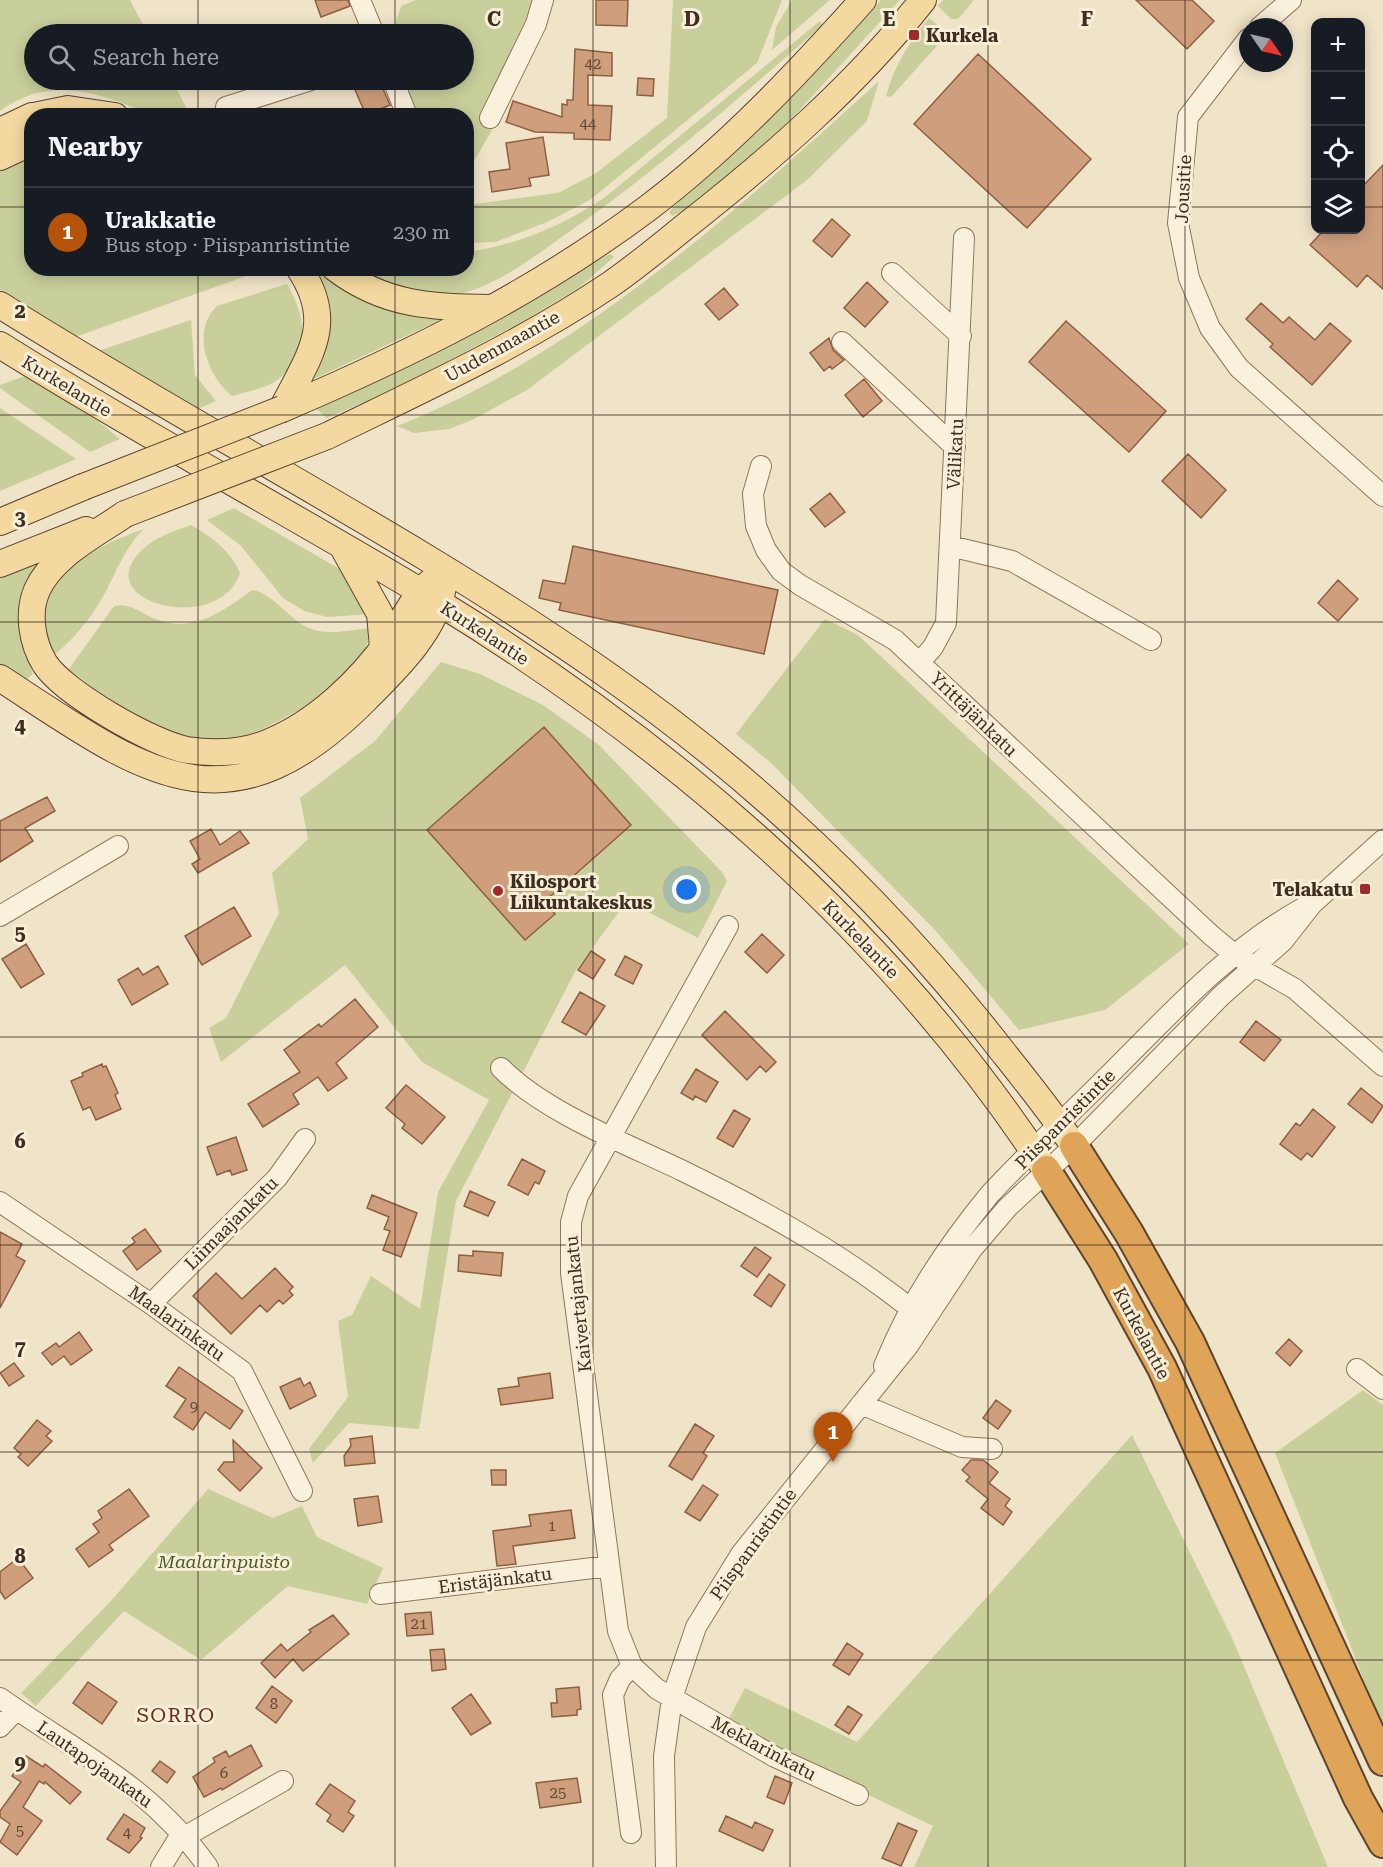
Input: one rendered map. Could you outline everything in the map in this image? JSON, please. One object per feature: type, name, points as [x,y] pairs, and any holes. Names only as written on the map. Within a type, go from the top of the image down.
[{"type":"highway","name":"Kurkelantie","points":[[1067,1135],[1129,1233],[1190,1342],[1383,1761]]},
{"type":"highway","name":"Kurkelantie","points":[[1039,1160],[1103,1260],[1162,1368],[1358,1798],[1383,1843]]},
{"type":"highway","points":[[1358,1798],[1383,1861]]},
{"type":"main road","name":"Uudenmaantie","points":[[0,522],[282,409],[424,345],[496,308],[573,261],[649,207],[755,115],[863,0]]},
{"type":"main road","name":"Uudenmaantie","points":[[0,564],[327,436],[520,338],[611,284],[728,194],[788,140],[842,88],[922,0]]},
{"type":"main road","points":[[0,131],[24,120]]},
{"type":"main road","points":[[0,157],[24,146]]},
{"type":"main road","points":[[282,409],[317,338],[316,301],[303,276]]},
{"type":"main road","points":[[349,276],[380,294],[410,304],[496,308]]},
{"type":"main road","name":"Kurkelantie","points":[[0,305],[88,361],[447,569],[602,671],[672,722],[817,843],[946,981],[1067,1135]]},
{"type":"main road","name":"Kurkelantie","points":[[0,345],[80,395],[430,598],[597,709],[717,802],[794,870],[921,1003],[977,1071],[1039,1160]]},
{"type":"main road","points":[[125,514],[69,553],[46,575],[37,591],[32,622],[40,653],[46,665],[62,682],[143,735],[176,747],[230,753],[267,743],[310,719],[360,675],[383,647],[430,598]]},
{"type":"main road","points":[[342,545],[380,614],[383,647]]},
{"type":"main road","points":[[0,678],[97,741],[154,770],[181,777],[213,780],[239,777],[266,770],[292,757],[348,717],[401,661],[430,598],[447,569]]},
{"type":"street","points":[[360,0],[370,24]]},
{"type":"street","points":[[490,118],[536,24],[543,0]]},
{"type":"street","points":[[1270,18],[1291,0]]},
{"type":"street","name":"Jousitie","points":[[1239,51],[1188,117],[1178,223],[1189,278],[1210,328],[1239,368],[1383,496]]},
{"type":"street","points":[[226,107],[280,90]]},
{"type":"street","points":[[397,90],[404,108]]},
{"type":"street","name":"Välikatu","points":[[920,662],[933,647],[946,623],[964,238]]},
{"type":"street","points":[[892,273],[961,336]]},
{"type":"street","points":[[842,342],[955,447]]},
{"type":"street","name":"Yrittäjänkatu","points":[[761,466],[753,494],[756,526],[766,550],[781,571],[800,585],[895,640],[1234,954]]},
{"type":"street","points":[[950,546],[1012,561],[1151,640]]},
{"type":"street","name":"Piispanristintie","points":[[666,1867],[664,1756],[672,1698],[696,1628],[741,1554],[877,1385],[918,1314],[1008,1207],[1039,1160],[1283,940],[1312,904],[1383,840]]},
{"type":"street","points":[[0,916],[118,846]]},
{"type":"street","name":"Piispanristintie","points":[[1067,1135],[1234,954],[1270,926],[1312,904]]},
{"type":"street","name":"Kaivertajankatu","points":[[672,1698],[657,1689],[632,1666],[618,1631],[569,1242],[574,1208],[610,1136],[728,926]]},
{"type":"street","points":[[1234,954],[1295,989],[1383,1066]]},
{"type":"street","points":[[501,1068],[527,1091],[610,1136],[788,1224],[835,1253],[918,1314]]},
{"type":"street","name":"Liimaajankatu","points":[[151,1304],[277,1178],[305,1139]]},
{"type":"street","name":"Maalarinkatu","points":[[0,1202],[151,1304],[246,1374],[302,1491]]},
{"type":"street","points":[[1357,1369],[1383,1389]]},
{"type":"street","points":[[861,1404],[962,1447],[992,1449]]},
{"type":"street","name":"Eristäjänkatu","points":[[380,1594],[609,1566]]},
{"type":"street","points":[[631,1833],[613,1695],[620,1679],[632,1666]]},
{"type":"street","name":"Lautapojankatu","points":[[0,1698],[135,1788],[186,1836],[208,1867]]},
{"type":"street","name":"Meklarinkatu","points":[[672,1698],[775,1757],[858,1795]]},
{"type":"street","points":[[0,1727],[16,1710]]},
{"type":"street","points":[[161,1867],[173,1845],[283,1781]]},
{"type":"green space","points":[[0,0],[130,0],[143,24],[24,24],[24,90],[57,90],[19,99],[0,111]]},
{"type":"green space","points":[[416,0],[531,0],[530,18],[480,114],[492,130],[474,161],[474,108],[414,108],[408,90],[474,90],[474,24],[395,24],[401,6]]},
{"type":"green space","points":[[673,0],[782,0],[757,63],[590,200],[547,222],[496,242],[474,243],[474,204],[558,193],[596,173],[667,118]]},
{"type":"green space","points":[[792,0],[830,0],[772,50],[776,27]]},
{"type":"green space","points":[[881,0],[900,0],[786,125],[696,204],[672,216],[669,212],[681,199],[787,101]]},
{"type":"green space","points":[[943,0],[974,0],[958,19],[951,19],[938,6]]},
{"type":"green space","points":[[929,18],[940,27],[943,39],[892,96],[886,96],[903,54]]},
{"type":"green space","points":[[820,21],[823,25],[667,158],[602,208],[503,276],[474,290],[459,294],[430,296],[403,290],[367,276],[474,276],[474,251],[504,245],[538,233],[604,198]]},
{"type":"green space","points":[[879,81],[867,121],[807,180],[527,390],[472,420],[449,429],[414,433],[397,426],[464,396],[529,360],[592,320],[711,229]]},
{"type":"green space","points":[[57,90],[177,90],[186,108],[136,108],[95,94]]},
{"type":"green space","points":[[24,159],[24,276],[246,276],[75,337],[0,290],[0,170]]},
{"type":"green space","points":[[610,254],[614,257],[580,287],[525,320],[401,386],[327,418],[314,407]]},
{"type":"green space","points":[[311,276],[329,276],[352,291],[451,315],[301,385]]},
{"type":"green space","points":[[287,284],[301,319],[302,336],[296,355],[288,369],[276,381],[232,396],[216,377],[205,353],[205,328],[209,316],[217,306]]},
{"type":"green space","points":[[191,320],[195,375],[216,401],[198,409],[95,352]]},
{"type":"green space","points":[[25,376],[98,421],[120,439],[90,452],[0,388],[0,385]]},
{"type":"green space","points":[[0,408],[76,459],[0,491]]},
{"type":"green space","points":[[234,508],[345,572],[371,614],[327,617],[304,611],[283,598],[241,546],[207,520]]},
{"type":"green space","points":[[191,525],[220,545],[236,565],[240,573],[227,593],[207,604],[183,607],[160,604],[140,595],[130,582],[131,564],[149,544]]},
{"type":"green space","points":[[144,529],[125,554],[90,617],[50,659],[43,632],[44,610],[51,590],[63,574],[79,560],[99,548]]},
{"type":"green space","points":[[47,559],[25,649],[33,674],[21,684],[0,667],[0,578]]},
{"type":"green space","points":[[252,590],[267,596],[309,628],[323,632],[339,632],[370,628],[364,654],[347,675],[311,702],[267,727],[246,736],[208,745],[181,740],[151,728],[136,719],[69,669],[114,606],[128,606],[163,622],[190,623],[216,614]]},
{"type":"green space","points":[[825,619],[858,635],[1189,944],[1105,1010],[1019,1030],[935,930],[771,763],[736,734]]},
{"type":"green space","name":"Kilosport Liikuntakeskus","points":[[441,662],[480,674],[543,705],[599,745],[722,872],[727,881],[698,938],[627,901],[576,970],[456,1201],[419,1429],[349,1423],[313,1463],[309,1449],[348,1397],[338,1321],[352,1315],[371,1276],[420,1309],[438,1192],[489,1100],[422,1062],[345,965],[221,1062],[209,1028],[226,1018],[279,913],[272,873],[308,839],[300,798],[375,741]]},
{"type":"green space","points":[[1363,1390],[1383,1405],[1383,1729],[1275,1453]]},
{"type":"green space","points":[[1132,1435],[1233,1640],[1328,1867],[914,1867],[933,1826],[827,1775],[727,1722],[745,1688],[857,1742]]},
{"type":"green space","name":"Maalarinpuisto","points":[[208,1489],[273,1518],[302,1506],[317,1537],[383,1568],[367,1604],[288,1586],[201,1660],[124,1611],[36,1706],[21,1693],[110,1602]]},
{"type":"building","points":[[315,0],[348,0],[350,6],[321,17]]},
{"type":"building","points":[[596,0],[628,0],[627,26],[596,25]]},
{"type":"building","points":[[1136,0],[1192,0],[1214,21],[1187,49]]},
{"type":"building","points":[[575,49],[612,53],[612,76],[588,75],[588,105],[612,106],[610,140],[574,139],[574,133],[535,132],[506,122],[513,101],[562,117],[562,104],[567,105],[567,100],[573,100]]},
{"type":"building","points":[[978,54],[1091,159],[1027,228],[914,124]]},
{"type":"building","points":[[638,78],[654,79],[653,96],[637,95]]},
{"type":"building","points":[[355,90],[383,90],[390,105],[383,108],[363,108]]},
{"type":"building","points":[[543,137],[549,175],[529,178],[531,186],[492,192],[489,172],[510,169],[506,143]]},
{"type":"building","points":[[1383,165],[1383,289],[1367,275],[1357,287],[1310,245],[1320,234],[1365,234],[1365,184]]},
{"type":"building","points":[[832,219],[850,235],[832,257],[813,241]]},
{"type":"building","points":[[867,282],[888,302],[865,327],[844,308]]},
{"type":"building","points":[[724,288],[738,305],[719,320],[705,304]]},
{"type":"building","points":[[1261,303],[1283,323],[1289,317],[1315,340],[1330,323],[1351,341],[1312,385],[1270,347],[1273,344],[1246,319]]},
{"type":"building","points":[[1066,321],[1166,411],[1129,452],[1029,362]]},
{"type":"building","points":[[829,338],[833,350],[844,360],[832,369],[830,366],[824,371],[810,353]]},
{"type":"building","points":[[864,379],[882,401],[863,417],[845,395]]},
{"type":"building","points":[[1188,454],[1226,490],[1201,518],[1162,481]]},
{"type":"building","points":[[830,493],[845,512],[825,527],[810,509]]},
{"type":"building","points":[[573,546],[778,590],[764,654],[559,610],[561,603],[539,598],[543,580],[565,584]]},
{"type":"building","points":[[1338,580],[1358,599],[1338,621],[1318,603]]},
{"type":"building","points":[[544,727],[631,825],[544,902],[555,914],[525,940],[427,830]]},
{"type":"building","points":[[47,797],[55,811],[25,828],[33,841],[0,862],[0,821]]},
{"type":"building","points":[[211,829],[220,845],[240,831],[249,843],[198,873],[192,864],[200,859],[190,841]]},
{"type":"building","points":[[234,907],[251,936],[202,965],[185,936]]},
{"type":"building","points":[[762,934],[784,955],[767,973],[745,952]]},
{"type":"building","points":[[26,944],[44,974],[21,988],[2,959]]},
{"type":"building","points":[[591,951],[605,960],[593,979],[578,970]]},
{"type":"building","points":[[625,956],[642,965],[633,984],[615,975]]},
{"type":"building","points":[[158,966],[168,984],[132,1005],[118,980],[138,968],[143,975]]},
{"type":"building","points":[[580,992],[605,1006],[586,1035],[562,1022]]},
{"type":"building","points":[[355,999],[378,1027],[336,1063],[347,1078],[328,1091],[318,1077],[293,1094],[299,1104],[263,1127],[248,1104],[300,1072],[284,1050],[319,1024],[321,1027]]},
{"type":"building","points":[[725,1011],[776,1062],[766,1072],[760,1066],[747,1080],[702,1035]]},
{"type":"building","points":[[1256,1021],[1281,1040],[1264,1061],[1240,1042]]},
{"type":"building","points":[[102,1064],[103,1067],[106,1066],[118,1093],[115,1095],[121,1109],[96,1120],[90,1107],[83,1110],[71,1081]]},
{"type":"building","points":[[696,1069],[718,1082],[706,1102],[695,1096],[693,1100],[681,1093]]},
{"type":"building","points":[[406,1085],[445,1117],[422,1144],[402,1128],[405,1124],[386,1108]]},
{"type":"building","points":[[1361,1088],[1383,1106],[1372,1123],[1348,1104]]},
{"type":"building","points":[[1313,1109],[1335,1127],[1312,1157],[1307,1153],[1301,1160],[1280,1144],[1296,1123],[1300,1126]]},
{"type":"building","points":[[734,1110],[750,1119],[733,1147],[717,1138]]},
{"type":"building","points":[[236,1137],[247,1170],[232,1175],[230,1170],[217,1175],[207,1147]]},
{"type":"building","points":[[522,1159],[545,1171],[539,1184],[535,1182],[528,1195],[508,1185]]},
{"type":"building","points":[[470,1191],[495,1202],[488,1216],[464,1206]]},
{"type":"building","points":[[372,1195],[417,1213],[401,1257],[383,1250],[390,1231],[384,1229],[389,1217],[367,1208]]},
{"type":"building","points":[[145,1229],[161,1251],[137,1270],[123,1251],[135,1242],[132,1238]]},
{"type":"building","points":[[0,1232],[22,1244],[16,1256],[25,1261],[0,1308]]},
{"type":"building","points":[[755,1247],[771,1258],[757,1277],[741,1266]]},
{"type":"building","points":[[473,1251],[503,1253],[501,1276],[458,1271],[459,1255],[473,1256]]},
{"type":"building","points":[[275,1268],[293,1287],[289,1291],[293,1295],[283,1304],[279,1300],[267,1312],[260,1305],[231,1334],[193,1296],[216,1273],[242,1299]]},
{"type":"building","points":[[769,1274],[785,1285],[771,1307],[754,1295]]},
{"type":"building","points":[[79,1332],[92,1350],[71,1365],[64,1356],[52,1365],[42,1353],[56,1343],[59,1347]]},
{"type":"building","points":[[1289,1339],[1302,1351],[1290,1366],[1276,1353]]},
{"type":"building","points":[[14,1363],[24,1376],[9,1386],[0,1373]]},
{"type":"building","points":[[179,1367],[243,1411],[230,1429],[205,1412],[193,1430],[174,1417],[186,1399],[166,1386]]},
{"type":"building","points":[[550,1373],[553,1398],[501,1405],[498,1389],[519,1386],[518,1378]]},
{"type":"building","points":[[300,1378],[304,1386],[310,1382],[316,1396],[290,1409],[280,1387]]},
{"type":"building","points":[[996,1400],[1011,1411],[998,1429],[983,1418]]},
{"type":"building","points":[[37,1420],[51,1431],[46,1436],[52,1441],[28,1466],[18,1457],[21,1454],[14,1448]]},
{"type":"building","points":[[695,1424],[714,1436],[703,1453],[707,1456],[692,1480],[669,1466]]},
{"type":"building","points":[[372,1436],[375,1463],[345,1466],[344,1456],[351,1446],[350,1439]]},
{"type":"building","points":[[233,1440],[262,1468],[240,1491],[218,1470],[224,1462],[234,1462]]},
{"type":"building","points":[[971,1460],[983,1460],[998,1472],[989,1483],[1010,1499],[1005,1506],[1012,1512],[1003,1525],[981,1508],[988,1499],[966,1481],[970,1477],[962,1470]]},
{"type":"building","points":[[491,1470],[506,1470],[506,1485],[492,1485]]},
{"type":"building","points":[[703,1485],[718,1495],[700,1521],[685,1512]]},
{"type":"building","points":[[129,1489],[149,1516],[109,1545],[113,1550],[89,1567],[76,1549],[99,1532],[93,1524],[102,1518],[98,1511]]},
{"type":"building","points":[[378,1496],[382,1522],[358,1526],[354,1499]]},
{"type":"building","points":[[571,1510],[575,1538],[513,1546],[516,1564],[497,1566],[493,1531],[531,1526],[529,1515]]},
{"type":"building","points":[[18,1558],[33,1578],[5,1599],[0,1591],[0,1572]]},
{"type":"building","points":[[431,1612],[433,1634],[407,1636],[405,1614]]},
{"type":"building","points":[[333,1615],[349,1634],[303,1671],[293,1659],[275,1678],[261,1663],[281,1644],[287,1651],[311,1632],[309,1630]]},
{"type":"building","points":[[847,1643],[863,1654],[849,1675],[833,1665]]},
{"type":"building","points":[[444,1649],[446,1669],[432,1671],[430,1650]]},
{"type":"building","points":[[88,1682],[117,1702],[102,1724],[73,1703]]},
{"type":"building","points":[[272,1686],[292,1701],[276,1723],[256,1708]]},
{"type":"building","points":[[579,1687],[581,1709],[577,1710],[577,1715],[552,1717],[551,1703],[557,1703],[556,1689]]},
{"type":"building","points":[[471,1694],[491,1723],[471,1735],[452,1708]]},
{"type":"building","points":[[848,1706],[862,1715],[849,1734],[835,1725]]},
{"type":"building","points":[[251,1745],[262,1766],[222,1790],[221,1788],[204,1797],[193,1777],[215,1762],[213,1758],[226,1751],[229,1757]]},
{"type":"building","points":[[26,1756],[43,1767],[45,1764],[81,1792],[70,1804],[45,1782],[44,1784],[39,1781],[23,1807],[42,1821],[17,1855],[0,1842],[10,1824],[0,1817],[0,1811],[21,1782],[12,1776]]},
{"type":"building","points":[[160,1761],[175,1772],[167,1783],[152,1771]]},
{"type":"building","points":[[775,1776],[792,1783],[784,1804],[767,1797]]},
{"type":"building","points":[[577,1778],[581,1802],[540,1808],[536,1783]]},
{"type":"building","points":[[330,1784],[355,1801],[348,1812],[354,1816],[343,1832],[327,1821],[331,1815],[316,1804]]},
{"type":"building","points":[[124,1814],[145,1828],[140,1837],[142,1838],[129,1853],[107,1839]]},
{"type":"building","points":[[726,1816],[752,1828],[755,1822],[773,1830],[763,1851],[719,1831]]},
{"type":"building","points":[[898,1823],[917,1831],[901,1866],[882,1858]]},
{"type":"place","name":"Kurkela","points":[[914,35]]},
{"type":"place","name":"Telakatu","points":[[1365,889]]},
{"type":"place","name":"Kilosport Liikuntakeskus","points":[[498,891]]},
{"type":"place","name":"Urakkatie","points":[[833,1462]]},
{"type":"district","name":"SORRO","points":[[176,1715]]}]
